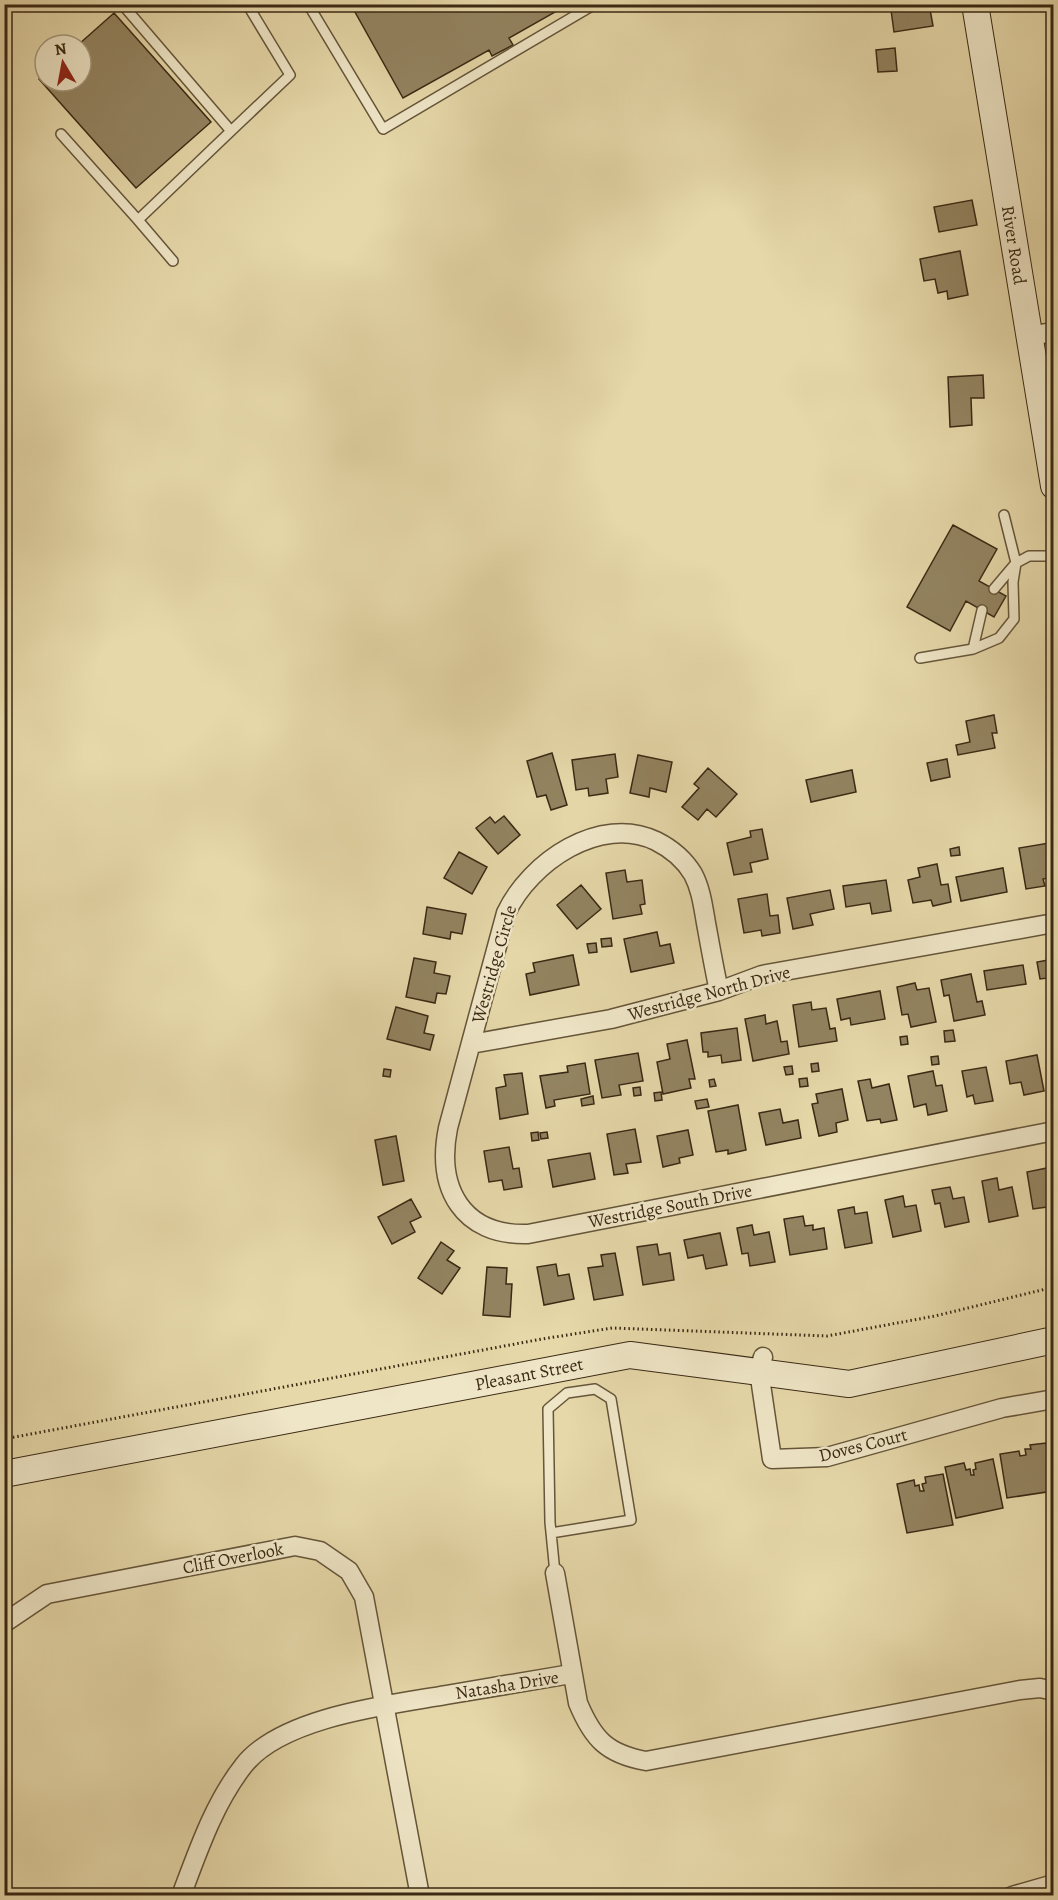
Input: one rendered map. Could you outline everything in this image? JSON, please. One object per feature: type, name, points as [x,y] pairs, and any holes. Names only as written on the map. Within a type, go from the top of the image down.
[{"type":"main road","name":"River Road","points":[[975,4],[1053,486]]},
{"type":"main road","name":"Pleasant Street","points":[[4,1474],[630,1355],[848,1368],[1053,1322]]},
{"type":"main road","name":"Pleasant Street","points":[[4,1456],[623,1340],[761,1364],[849,1384],[1053,1340]]},
{"type":"street","points":[[1028,336],[1053,332]]},
{"type":"street","name":"Westridge Circle","points":[[471,1044],[506,913],[514,896],[550,861],[570,846],[587,838],[624,832],[645,836],[665,845],[681,856],[694,875],[701,894],[718,991]]},
{"type":"street","name":"Westridge North Drive","points":[[471,1044],[611,1019],[718,991],[762,975],[1053,923]]},
{"type":"street","name":"Westridge South Drive","points":[[471,1044],[448,1128],[444,1148],[444,1168],[453,1196],[463,1210],[491,1230],[509,1235],[528,1234],[1053,1131]]},
{"type":"street","name":"Doves Court","points":[[761,1364],[772,1459],[827,1457],[1002,1408],[1053,1399]]},
{"type":"street","name":"Cliff Overlook","points":[[4,1623],[47,1594],[295,1546],[320,1551],[350,1571],[364,1597],[420,1896]]},
{"type":"street","points":[[555,1573],[572,1674]]},
{"type":"street","name":"Natasha Drive","points":[[181,1896],[204,1835],[231,1784],[251,1758],[264,1746],[311,1723],[384,1705],[572,1674],[578,1703],[586,1723],[597,1738],[624,1757],[646,1761],[1020,1690],[1040,1688],[1053,1691]]},
{"type":"street","points":[[1012,1896],[1053,1884]]},
{"type":"lane","points":[[122,4],[231,131]]},
{"type":"lane","points":[[138,220],[290,75],[247,4]]},
{"type":"lane","points":[[308,4],[383,129],[595,4]]},
{"type":"lane","points":[[61,134],[173,261]]},
{"type":"lane","points":[[920,658],[973,649],[999,638],[1014,619],[1013,582],[1016,563],[1004,515]]},
{"type":"lane","points":[[994,589],[1016,563],[1029,556],[1053,556]]},
{"type":"lane","points":[[973,649],[982,610]]},
{"type":"lane","points":[[551,1533],[631,1520],[611,1399],[595,1389],[567,1393],[548,1409],[551,1533],[555,1573]]},
{"type":"building","points":[[369,4],[563,4],[564,7],[509,38],[513,45],[492,56],[489,50],[403,98],[355,12]]},
{"type":"building","points":[[929,4],[933,26],[894,32],[891,10]]},
{"type":"building","points":[[114,13],[211,122],[136,188],[51,93],[93,93],[92,33]]},
{"type":"building","points":[[895,48],[897,71],[878,72],[876,50]]},
{"type":"building","points":[[972,200],[977,225],[939,232],[934,207]]},
{"type":"building","points":[[960,251],[968,295],[948,299],[947,291],[938,293],[935,279],[924,281],[920,259]]},
{"type":"building","points":[[983,375],[984,398],[971,398],[972,425],[950,427],[948,377]]},
{"type":"building","points":[[953,525],[997,549],[979,581],[1006,596],[994,617],[966,601],[950,631],[907,607]]},
{"type":"building","points":[[994,715],[997,733],[992,733],[995,748],[958,755],[956,745],[970,742],[966,721]]},
{"type":"building","points":[[552,753],[567,805],[551,810],[546,795],[537,797],[527,761]]},
{"type":"building","points":[[615,754],[618,777],[606,779],[608,793],[589,796],[588,788],[576,790],[572,760]]},
{"type":"building","points":[[638,755],[672,762],[666,792],[650,788],[649,797],[630,793]]},
{"type":"building","points":[[947,759],[950,777],[931,781],[927,763]]},
{"type":"building","points":[[708,768],[737,794],[716,817],[707,809],[698,820],[682,807],[699,788],[694,784]]},
{"type":"building","points":[[852,770],[856,792],[811,802],[806,780]]},
{"type":"building","points":[[504,816],[520,835],[498,854],[476,828],[490,817],[495,823]]},
{"type":"building","points":[[762,829],[768,859],[750,863],[752,872],[734,875],[727,843],[751,837],[750,831]]},
{"type":"building","points":[[1049,843],[1054,877],[1043,879],[1045,886],[1026,889],[1019,848]]},
{"type":"building","points":[[959,847],[960,855],[951,856],[950,849]]},
{"type":"building","points":[[459,852],[487,867],[472,894],[444,878]]},
{"type":"building","points":[[937,864],[941,885],[948,884],[951,902],[933,906],[931,900],[913,903],[908,880],[920,877],[918,868]]},
{"type":"building","points":[[1003,868],[1007,892],[961,901],[956,877]]},
{"type":"building","points":[[625,870],[627,882],[642,880],[645,904],[640,905],[642,914],[613,919],[606,873]]},
{"type":"building","points":[[886,880],[891,911],[872,914],[870,903],[846,907],[843,886]]},
{"type":"building","points":[[581,885],[601,909],[577,929],[557,905]]},
{"type":"building","points":[[830,890],[834,909],[810,914],[813,925],[793,929],[787,898]]},
{"type":"building","points":[[767,894],[770,916],[778,915],[780,933],[762,936],[761,930],[744,933],[738,899]]},
{"type":"building","points":[[427,907],[466,914],[462,934],[451,932],[450,939],[423,934]]},
{"type":"building","points":[[657,932],[660,946],[670,944],[674,963],[631,972],[624,939]]},
{"type":"building","points":[[611,938],[612,946],[602,947],[601,939]]},
{"type":"building","points":[[596,943],[597,952],[589,953],[587,944]]},
{"type":"building","points":[[573,955],[579,985],[530,995],[526,974],[535,972],[533,963]]},
{"type":"building","points":[[414,958],[436,962],[434,973],[450,976],[446,994],[437,993],[435,1003],[406,997]]},
{"type":"building","points":[[1054,959],[1054,1000],[1051,1001],[1047,978],[1040,979],[1037,962]]},
{"type":"building","points":[[1023,965],[1026,984],[987,990],[984,971]]},
{"type":"building","points":[[971,974],[977,1002],[982,1001],[985,1015],[954,1021],[949,995],[944,996],[941,980]]},
{"type":"building","points":[[915,983],[917,990],[929,988],[936,1022],[911,1027],[908,1014],[902,1015],[897,987]]},
{"type":"building","points":[[880,991],[885,1019],[851,1025],[850,1018],[841,1020],[837,999]]},
{"type":"building","points":[[811,1002],[812,1010],[826,1008],[830,1029],[835,1028],[837,1041],[799,1047],[793,1005]]},
{"type":"building","points":[[396,1007],[428,1016],[424,1033],[434,1035],[430,1050],[387,1039]]},
{"type":"building","points":[[765,1015],[766,1024],[777,1021],[781,1042],[787,1041],[789,1054],[753,1061],[745,1019]]},
{"type":"building","points":[[737,1028],[741,1060],[722,1063],[721,1055],[708,1057],[708,1052],[703,1052],[701,1033]]},
{"type":"building","points":[[953,1030],[955,1041],[945,1042],[944,1031]]},
{"type":"building","points":[[907,1036],[908,1044],[901,1045],[900,1037]]},
{"type":"building","points":[[687,1040],[695,1079],[689,1079],[691,1088],[663,1094],[657,1062],[670,1059],[667,1044]]},
{"type":"building","points":[[638,1053],[643,1081],[619,1085],[621,1095],[602,1098],[595,1060]]},
{"type":"building","points":[[1037,1055],[1044,1091],[1024,1095],[1021,1082],[1010,1084],[1006,1061]]},
{"type":"building","points":[[938,1056],[939,1064],[932,1065],[931,1057]]},
{"type":"building","points":[[585,1063],[590,1094],[554,1100],[555,1106],[546,1108],[540,1076],[568,1072],[567,1066]]},
{"type":"building","points":[[818,1063],[819,1071],[812,1072],[811,1064]]},
{"type":"building","points":[[792,1066],[793,1074],[786,1075],[784,1067]]},
{"type":"building","points":[[986,1067],[993,1101],[975,1104],[973,1095],[967,1097],[962,1071]]},
{"type":"building","points":[[384,1069],[391,1070],[390,1077],[383,1076]]},
{"type":"building","points":[[933,1071],[936,1086],[942,1085],[947,1111],[928,1115],[926,1104],[914,1107],[908,1076]]},
{"type":"building","points":[[522,1073],[528,1114],[500,1119],[496,1088],[506,1086],[504,1075]]},
{"type":"building","points":[[807,1078],[808,1086],[800,1087],[799,1079]]},
{"type":"building","points":[[714,1079],[716,1086],[710,1087],[709,1080]]},
{"type":"building","points":[[870,1079],[872,1088],[889,1084],[897,1120],[881,1123],[880,1119],[867,1121],[858,1081]]},
{"type":"building","points":[[640,1087],[641,1095],[634,1096],[633,1088]]},
{"type":"building","points":[[842,1089],[848,1120],[836,1123],[837,1132],[819,1136],[812,1104],[818,1103],[816,1094]]},
{"type":"building","points":[[661,1092],[662,1100],[655,1101],[654,1093]]},
{"type":"building","points":[[593,1096],[594,1104],[582,1106],[581,1099]]},
{"type":"building","points":[[707,1099],[709,1107],[697,1109],[695,1101]]},
{"type":"building","points":[[738,1105],[746,1150],[728,1154],[728,1150],[716,1152],[708,1111]]},
{"type":"building","points":[[780,1109],[783,1123],[798,1120],[801,1138],[766,1145],[759,1113]]},
{"type":"building","points":[[635,1129],[641,1162],[626,1164],[628,1173],[614,1175],[607,1134]]},
{"type":"building","points":[[688,1130],[693,1155],[679,1158],[680,1163],[663,1167],[657,1136]]},
{"type":"building","points":[[538,1132],[539,1140],[532,1141],[531,1133]]},
{"type":"building","points":[[547,1132],[548,1138],[541,1139],[540,1133]]},
{"type":"building","points":[[396,1136],[404,1181],[383,1185],[375,1140]]},
{"type":"building","points":[[509,1147],[513,1169],[519,1168],[522,1187],[504,1190],[502,1180],[489,1182],[484,1151]]},
{"type":"building","points":[[590,1153],[595,1179],[553,1187],[548,1160]]},
{"type":"building","points":[[1047,1168],[1049,1180],[1054,1179],[1054,1206],[1033,1209],[1027,1172]]},
{"type":"building","points":[[997,1178],[999,1190],[1012,1187],[1018,1216],[989,1222],[982,1181]]},
{"type":"building","points":[[950,1187],[953,1199],[964,1197],[969,1222],[945,1227],[940,1203],[935,1204],[932,1190]]},
{"type":"building","points":[[903,1196],[905,1207],[916,1205],[921,1231],[893,1237],[885,1200]]},
{"type":"building","points":[[411,1199],[421,1217],[410,1222],[415,1232],[392,1244],[378,1217]]},
{"type":"building","points":[[854,1207],[855,1214],[867,1212],[872,1243],[845,1248],[838,1210]]},
{"type":"building","points":[[803,1216],[805,1226],[813,1225],[813,1230],[824,1228],[827,1249],[790,1255],[784,1219]]},
{"type":"building","points":[[752,1225],[754,1235],[769,1232],[775,1262],[750,1266],[748,1253],[742,1254],[737,1228]]},
{"type":"building","points":[[720,1233],[727,1265],[706,1269],[703,1255],[688,1258],[684,1240]]},
{"type":"building","points":[[441,1242],[454,1251],[447,1260],[460,1268],[442,1294],[418,1278]]},
{"type":"building","points":[[657,1244],[659,1255],[670,1253],[674,1280],[643,1285],[637,1247]]},
{"type":"building","points":[[615,1253],[623,1295],[594,1300],[588,1268],[603,1266],[601,1255]]},
{"type":"building","points":[[556,1264],[558,1276],[569,1274],[574,1299],[544,1305],[537,1267]]},
{"type":"building","points":[[487,1267],[507,1268],[506,1284],[512,1284],[510,1317],[483,1315]]},
{"type":"building","points":[[1046,1443],[1053,1491],[1007,1498],[1000,1454],[1019,1451],[1020,1456],[1026,1455],[1025,1449],[1031,1449],[1030,1445]]},
{"type":"building","points":[[993,1459],[1003,1508],[956,1518],[945,1467],[964,1463],[966,1470],[970,1469],[971,1475],[974,1475],[975,1463]]},
{"type":"building","points":[[943,1474],[953,1525],[907,1533],[897,1484],[914,1480],[915,1486],[919,1485],[920,1491],[924,1491],[922,1484],[926,1483],[925,1477]]}]
